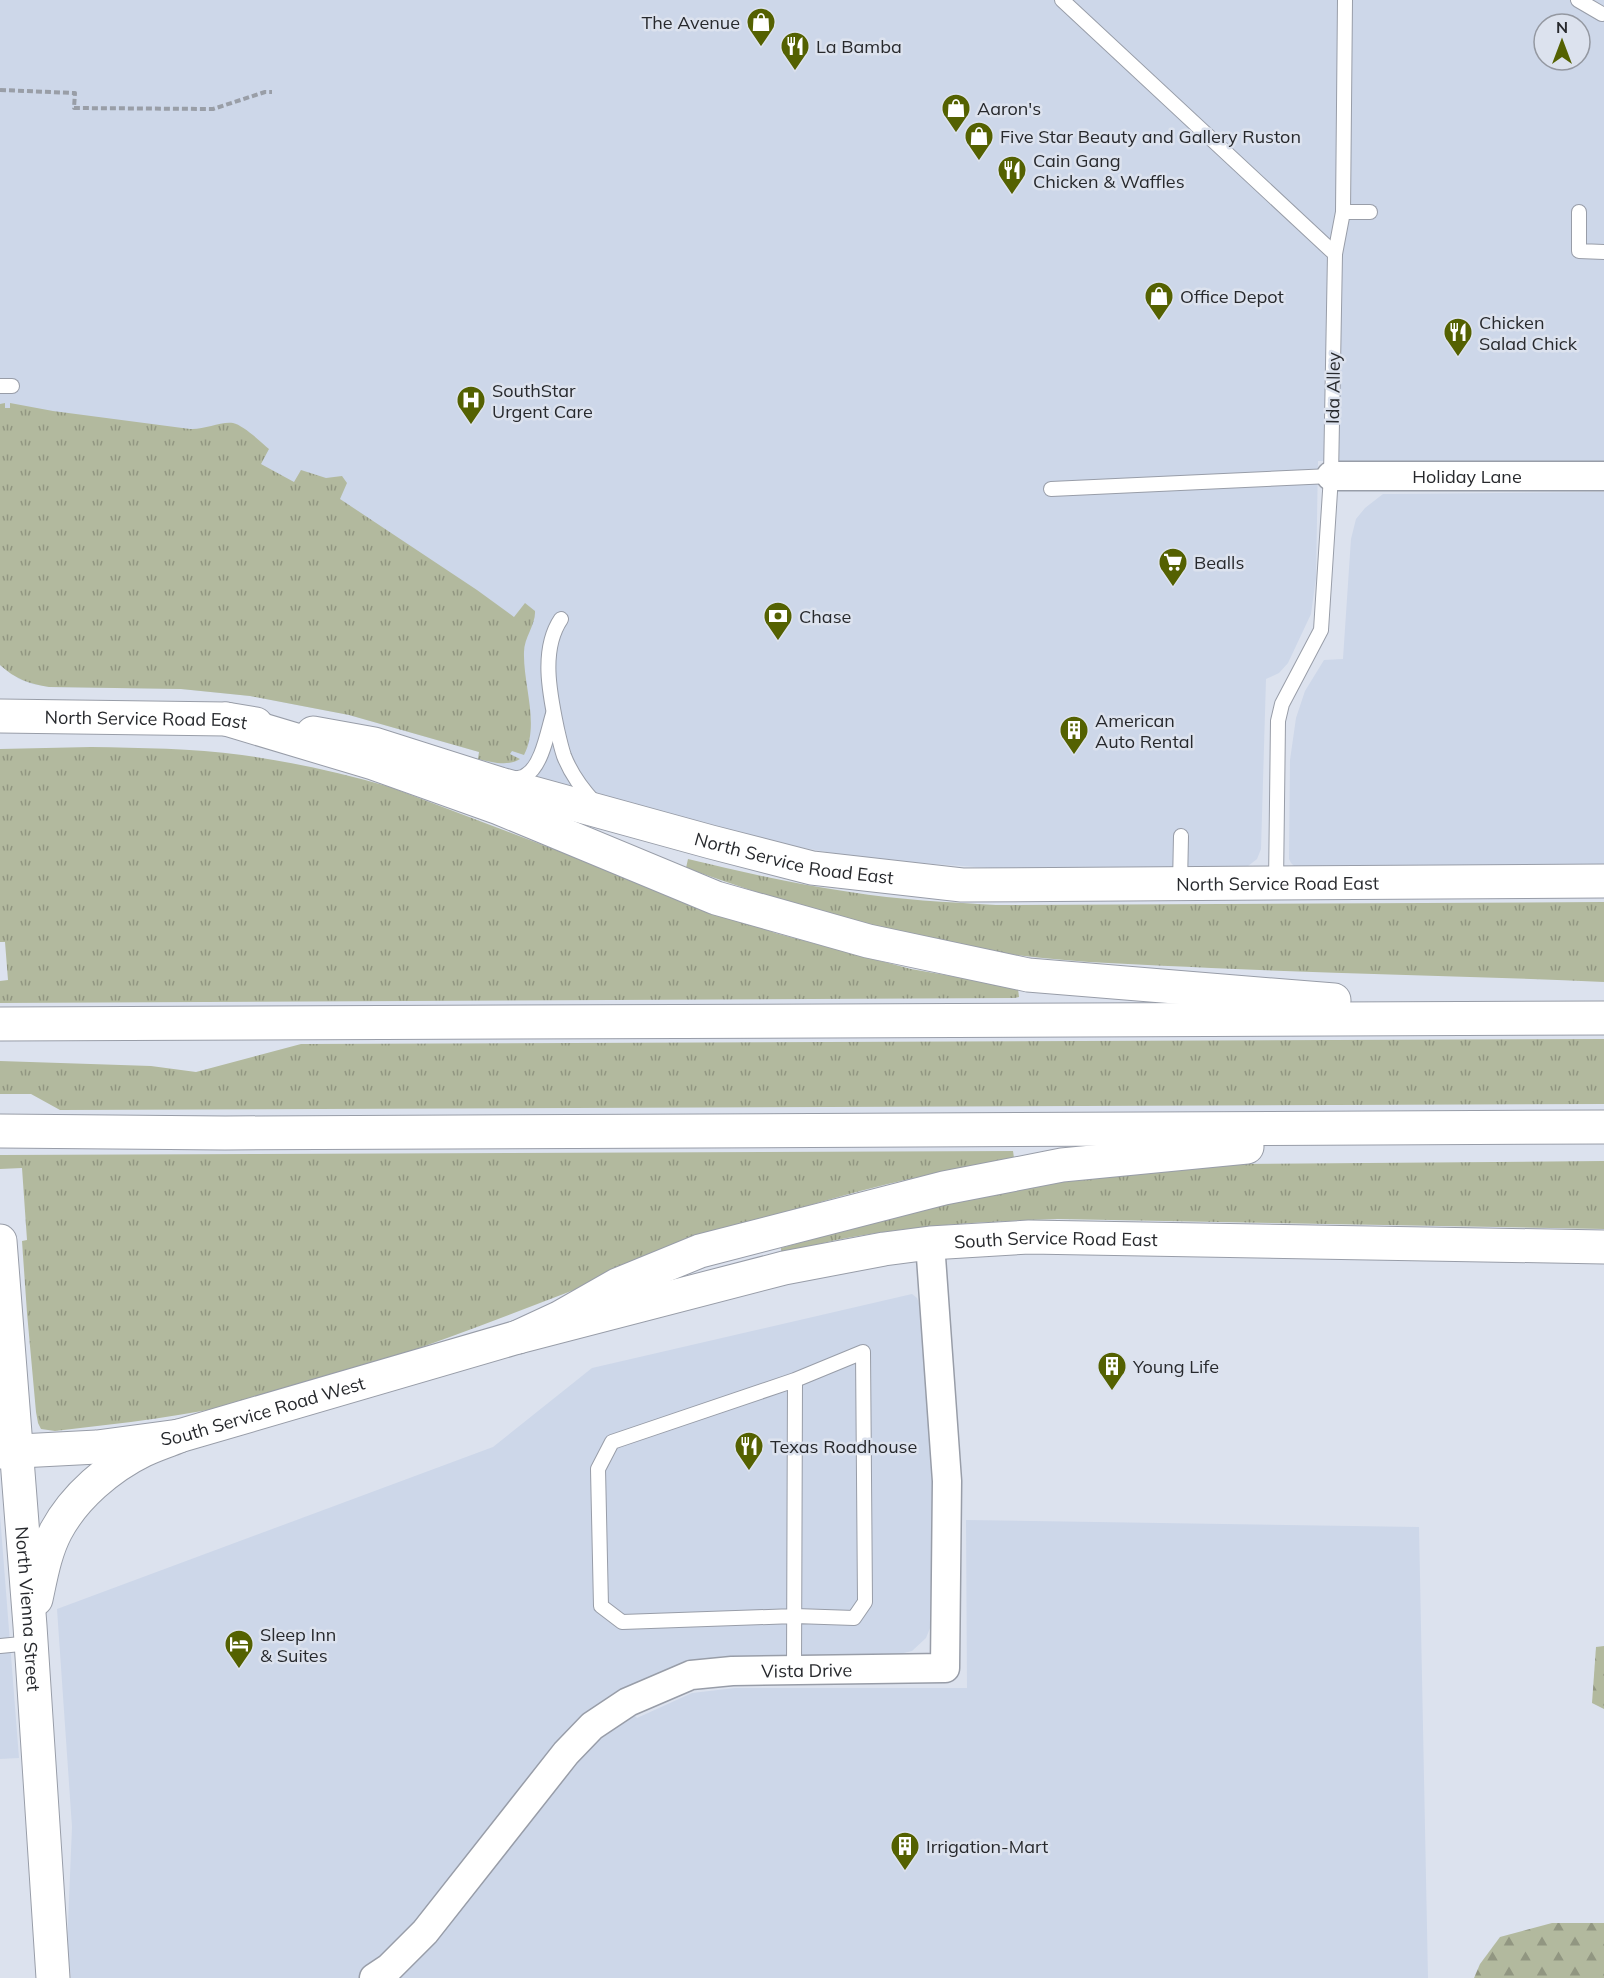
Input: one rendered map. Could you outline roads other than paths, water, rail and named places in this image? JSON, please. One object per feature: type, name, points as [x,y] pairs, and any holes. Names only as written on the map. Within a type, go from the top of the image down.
[{"type":"main road","name":"North Service Road East","points":[[0,716],[226,719],[374,744],[488,780],[812,868],[962,885],[1604,881]]},
{"type":"main road","points":[[226,719],[373,763],[499,808],[716,898],[868,941],[1028,975],[1560,1019]]},
{"type":"main road","points":[[0,1024],[1604,1018]]},
{"type":"main road","points":[[518,1337],[559,1318],[617,1285],[700,1251],[944,1188],[1062,1165],[1449,1127]]},
{"type":"main road","points":[[0,1131],[1604,1127]]},
{"type":"main road","name":"South Service Road East","points":[[518,1337],[784,1268],[884,1249],[930,1243],[1029,1237],[1604,1247]]},
{"type":"main road","name":"North Vienna Street","points":[[1,1250],[8,1452],[20,1638],[53,1978]]},
{"type":"main road","name":"South Service Road West","points":[[8,1452],[97,1447],[179,1436],[518,1337]]},
{"type":"main road","points":[[20,1638],[56,1532],[74,1506],[110,1471],[143,1451],[179,1436]]},
{"type":"street","name":"Holiday Lane","points":[[1332,476],[1604,476]]},
{"type":"street","name":"Vista Drive","points":[[374,1978],[389,1968],[425,1932],[566,1753],[592,1726],[628,1702],[691,1675],[732,1671],[945,1668],[947,1481],[930,1243]]},
{"type":"lane","points":[[1062,0],[1335,254]]},
{"type":"lane","name":"Ida Alley","points":[[1276,884],[1278,721],[1282,704],[1321,630],[1332,476],[1335,254],[1342,212],[1345,0]]},
{"type":"lane","points":[[1578,0],[1603,13]]},
{"type":"lane","points":[[1342,212],[1370,212]]},
{"type":"lane","points":[[1579,212],[1579,251],[1604,252]]},
{"type":"lane","points":[[1051,489],[1332,476]]},
{"type":"lane","points":[[561,619],[551,639],[549,681],[563,755],[585,792],[605,813]]},
{"type":"lane","points":[[488,780],[515,779],[527,775],[536,764],[544,746],[554,712]]},
{"type":"lane","points":[[1180,836],[1180,884]]},
{"type":"lane","points":[[863,1352],[865,1602],[854,1618],[795,1616],[622,1622],[601,1606],[598,1469],[612,1442],[795,1380],[863,1352]]},
{"type":"lane","points":[[794,1670],[795,1380]]},
{"type":"place","name":"The Avenue","points":[[761,48]]},
{"type":"place","name":"La Bamba","points":[[795,72]]},
{"type":"place","name":"Aaron's","points":[[956,134]]},
{"type":"place","name":"Five Star Beauty and Gallery Ruston","points":[[979,162]]},
{"type":"place","name":"Cain Gang Chicken & Waffles","points":[[1012,196]]},
{"type":"place","name":"Office Depot","points":[[1159,322]]},
{"type":"place","name":"Chicken Salad Chick","points":[[1458,358]]},
{"type":"place","name":"SouthStar Urgent Care","points":[[471,426]]},
{"type":"place","name":"Bealls","points":[[1173,588]]},
{"type":"place","name":"Chase","points":[[778,642]]},
{"type":"place","name":"American Auto Rental","points":[[1074,756]]},
{"type":"place","name":"Young Life","points":[[1112,1392]]},
{"type":"place","name":"Texas Roadhouse","points":[[749,1472]]},
{"type":"place","name":"Sleep Inn & Suites","points":[[239,1670]]},
{"type":"place","name":"Irrigation-Mart","points":[[905,1872]]}]
